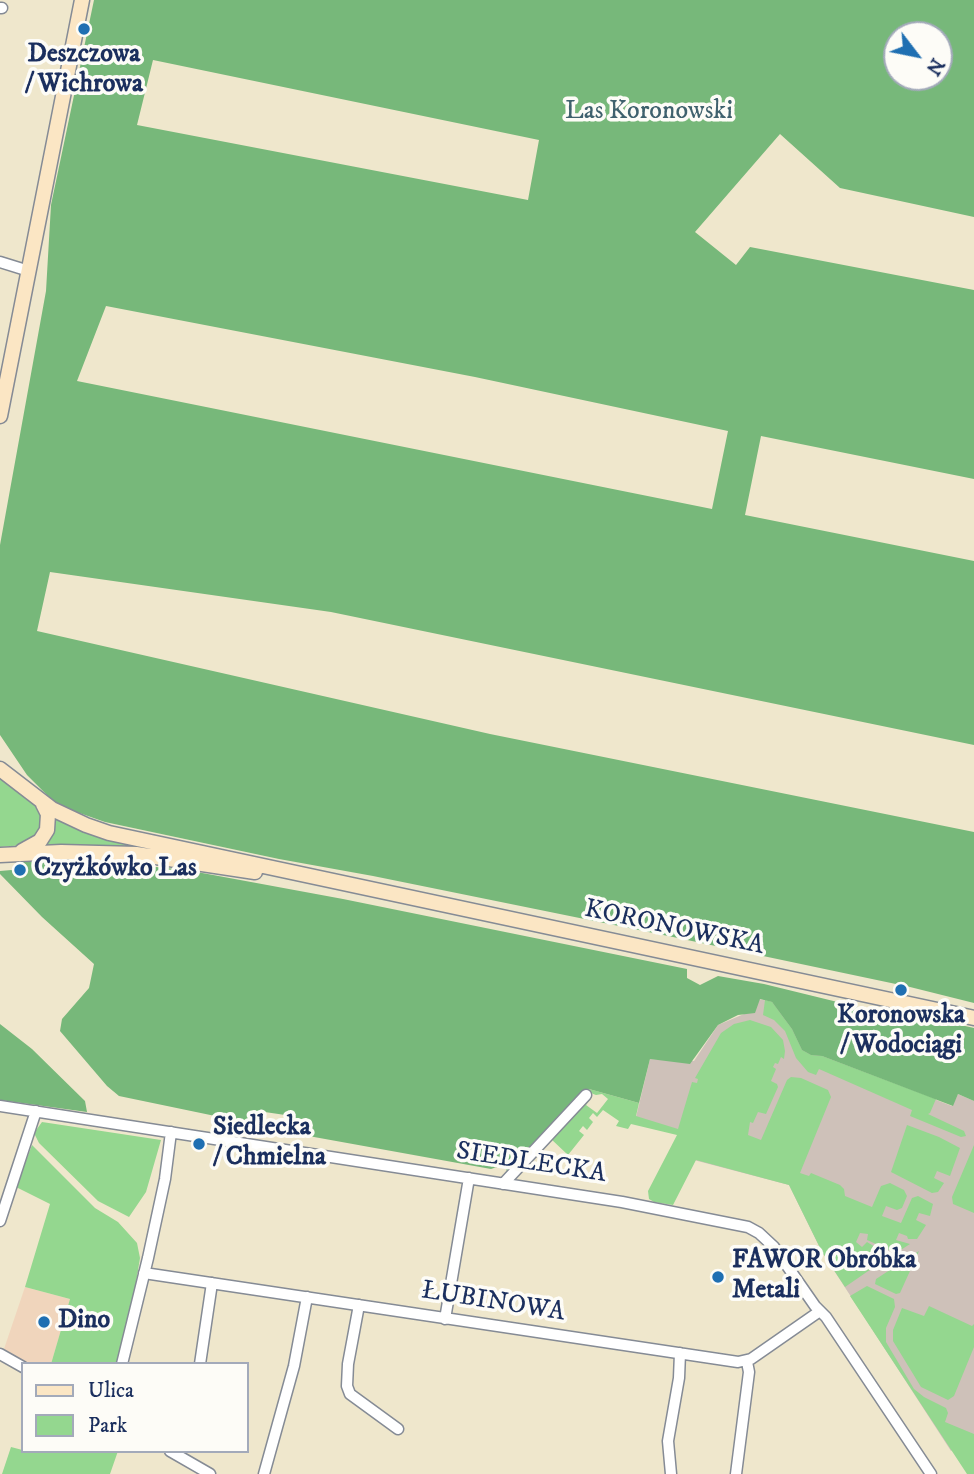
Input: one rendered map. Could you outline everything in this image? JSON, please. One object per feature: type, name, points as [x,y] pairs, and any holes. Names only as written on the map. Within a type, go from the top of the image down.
[{"type":"main road","points":[[0,416],[82,0]]},
{"type":"main road","name":"KORONOWSKA","points":[[0,769],[43,804],[68,817],[109,832],[974,1018]]},
{"type":"main road","points":[[15,854],[35,845],[44,836],[49,820],[43,804]]},
{"type":"main road","name":"KORONOWSKA","points":[[0,855],[61,852],[136,854],[364,888]]},
{"type":"street","points":[[0,262],[29,271]]},
{"type":"street","points":[[503,1184],[586,1095]]},
{"type":"street","name":"SIEDLECKA","points":[[0,1106],[635,1204],[748,1227],[774,1247],[931,1474]]},
{"type":"street","points":[[0,1222],[36,1111]]},
{"type":"street","points":[[122,1362],[164,1179],[171,1132]]},
{"type":"street","points":[[445,1318],[469,1178]]},
{"type":"street","name":"ŁUBINOWA","points":[[144,1273],[747,1362]]},
{"type":"street","points":[[200,1362],[212,1283]]},
{"type":"street","points":[[264,1474],[294,1366],[307,1297]]},
{"type":"street","points":[[359,1305],[348,1364],[347,1386],[350,1394],[398,1429]]},
{"type":"street","points":[[736,1474],[749,1372],[747,1362],[820,1311]]},
{"type":"street","points":[[671,1474],[668,1441],[680,1378],[680,1353]]},
{"type":"street","points":[[0,1354],[21,1366]]},
{"type":"street","points":[[173,1453],[210,1474]]},
{"type":"shaded area","points":[[759,999],[772,1002],[822,1056],[952,1106],[958,1094],[974,1101],[974,1436],[951,1451],[822,1252],[789,1185],[671,1154],[679,1132],[636,1117],[650,1059],[694,1061],[718,1025],[744,1014]]},
{"type":"shaded area","points":[[25,1287],[70,1299],[52,1362],[27,1362],[4,1349]]},
{"type":"green space","name":"Las Koronowski","points":[[94,0],[974,0],[974,217],[840,188],[780,134],[695,232],[736,265],[750,247],[974,290],[974,479],[761,436],[745,515],[974,561],[974,745],[331,612],[50,572],[37,631],[490,734],[974,832],[974,1003],[673,937],[105,822],[53,801],[27,775],[0,735],[0,545],[46,291],[51,205]],"holes":[[[153,60],[539,140],[528,200],[137,125]],[[106,306],[475,377],[728,431],[712,509],[77,381]]]},
{"type":"green space","points":[[0,776],[42,810],[43,830],[24,845],[0,847]]},
{"type":"green space","points":[[52,815],[215,858],[41,848]]},
{"type":"green space","points":[[97,861],[186,870],[687,969],[687,978],[700,985],[718,976],[764,984],[862,1008],[899,1011],[974,1028],[974,1101],[958,1094],[953,1106],[822,1056],[811,1055],[802,1050],[792,1029],[772,1002],[760,999],[755,1013],[738,1015],[718,1025],[690,1064],[650,1059],[639,1103],[589,1089],[523,1158],[491,1169],[303,1135],[292,1116],[258,1111],[244,1122],[119,1096],[107,1086],[60,1031],[62,1019],[89,988],[94,964],[0,874],[0,871],[23,869],[23,862]]},
{"type":"green space","points":[[765,1000],[772,1002],[792,1029],[802,1050],[936,1099],[928,1114],[964,1131],[966,1136],[961,1137],[910,1116],[912,1110],[819,1069],[816,1075],[808,1072],[796,1058],[785,1031],[774,1020],[763,1015]]},
{"type":"green space","points":[[750,1020],[771,1027],[783,1040],[785,1051],[784,1059],[781,1057],[773,1067],[776,1069],[771,1081],[778,1087],[766,1114],[758,1112],[753,1123],[750,1122],[748,1135],[761,1140],[787,1080],[791,1077],[801,1078],[828,1090],[831,1097],[800,1173],[809,1176],[811,1173],[840,1185],[845,1196],[872,1207],[881,1186],[890,1183],[904,1190],[907,1196],[902,1208],[897,1210],[886,1206],[882,1216],[901,1223],[912,1198],[918,1196],[933,1204],[930,1216],[919,1213],[916,1220],[926,1225],[917,1239],[908,1239],[899,1233],[896,1240],[910,1244],[896,1253],[867,1240],[868,1234],[860,1233],[856,1242],[862,1247],[867,1242],[890,1256],[845,1287],[822,1252],[789,1185],[696,1160],[673,1205],[654,1202],[649,1199],[648,1191],[677,1135],[631,1124],[628,1129],[616,1126],[619,1121],[603,1110],[597,1117],[593,1113],[589,1118],[593,1122],[587,1130],[583,1126],[579,1131],[584,1135],[568,1155],[550,1138],[588,1095],[592,1097],[586,1105],[597,1113],[608,1099],[602,1094],[588,1092],[508,1174],[504,1165],[523,1158],[589,1089],[639,1103],[636,1116],[678,1129],[692,1082],[697,1083],[698,1079],[695,1078],[721,1033],[734,1024]]},
{"type":"green space","points":[[0,1024],[32,1049],[85,1101],[87,1112],[0,1100]]},
{"type":"green space","points":[[42,1122],[161,1140],[146,1192],[129,1217],[98,1201],[39,1143],[34,1133]]},
{"type":"green space","points":[[907,1125],[960,1148],[950,1176],[937,1171],[934,1178],[944,1183],[938,1192],[932,1193],[891,1172]]},
{"type":"green space","points":[[32,1145],[95,1208],[118,1222],[137,1243],[140,1258],[132,1307],[117,1362],[52,1362],[70,1299],[25,1287],[50,1204],[16,1187]]},
{"type":"green space","points":[[974,1145],[974,1213],[953,1204],[952,1197]]},
{"type":"green space","points":[[919,1251],[900,1293],[896,1294],[875,1284],[876,1279]]},
{"type":"green space","points":[[867,1286],[894,1299],[895,1307],[886,1328],[886,1342],[914,1389],[946,1408],[948,1413],[945,1422],[974,1434],[974,1474],[967,1474],[850,1296]]},
{"type":"green space","points":[[929,1306],[972,1326],[974,1324],[974,1347],[954,1396],[948,1400],[921,1387],[893,1341],[893,1330],[902,1308],[924,1316]]},
{"type":"green space","points":[[11,1447],[21,1450],[21,1453],[117,1453],[110,1474],[2,1474]]},
{"type":"place","name":"Deszczowa / Wichrowa","points":[[84,29]]},
{"type":"place","name":"Czyżkówko Las","points":[[20,870]]},
{"type":"place","name":"Koronowska / Wodociągi","points":[[901,990]]},
{"type":"place","name":"Siedlecka / Chmielna","points":[[199,1144]]},
{"type":"place","name":"FAWOR Obróbka Metali","points":[[718,1277]]},
{"type":"place","name":"Dino","points":[[44,1322]]}]
